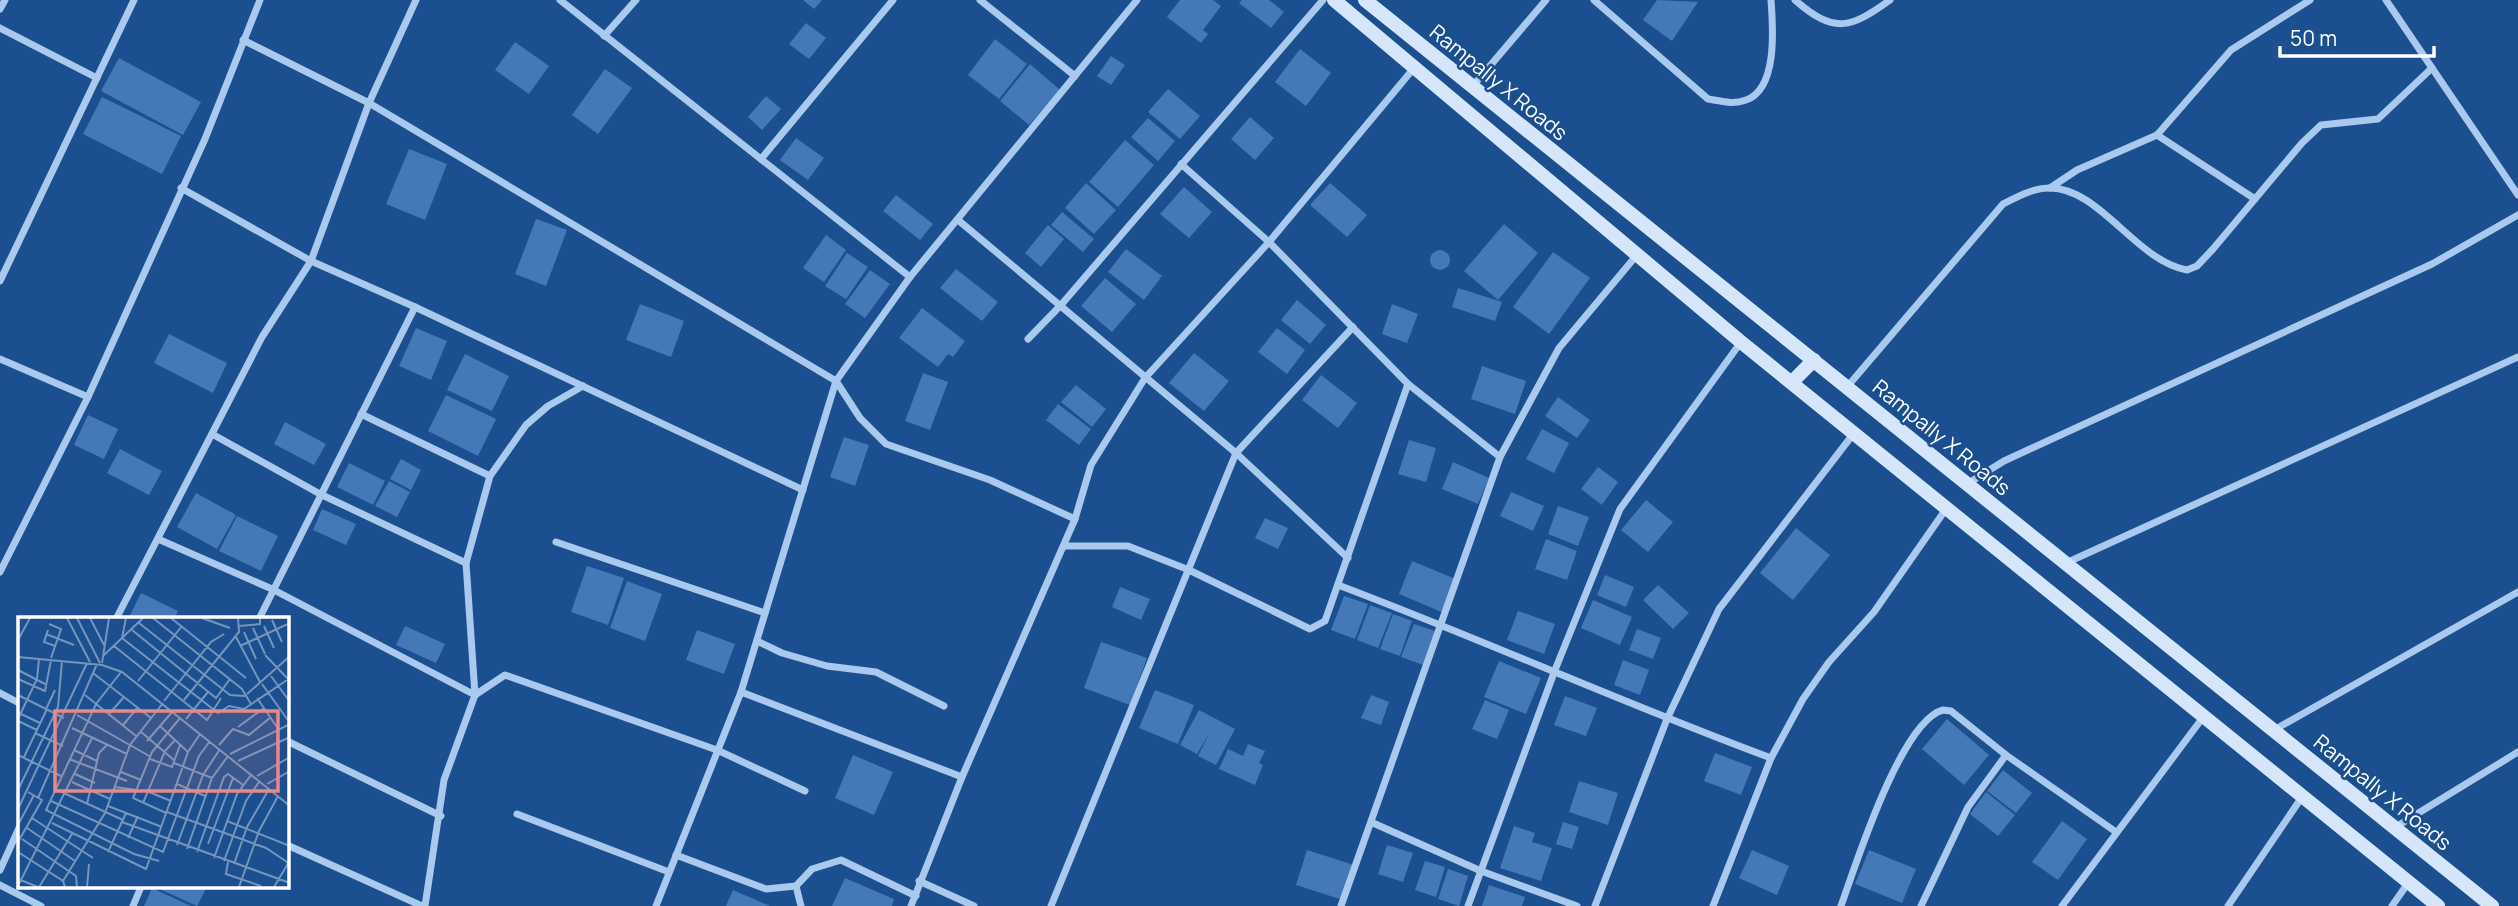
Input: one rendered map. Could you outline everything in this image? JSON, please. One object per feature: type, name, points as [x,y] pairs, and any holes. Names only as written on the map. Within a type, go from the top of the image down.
[{"type":"main road","points":[[1334,0],[1636,256],[2438,906]]},
{"type":"main road","name":"Rampally X Roads","points":[[1365,0],[1471,88],[1814,360],[2492,906]]},
{"type":"main road","points":[[1792,383],[1814,360]]},
{"type":"street","points":[[0,9],[5,0]]},
{"type":"street","points":[[0,281],[134,0]]},
{"type":"street","points":[[0,572],[88,397],[205,139],[260,0]]},
{"type":"street","points":[[117,617],[262,337],[311,261],[369,103],[416,0]]},
{"type":"street","points":[[560,0],[910,277]]},
{"type":"street","points":[[604,36],[636,0]]},
{"type":"street","points":[[761,159],[893,0]]},
{"type":"street","points":[[980,0],[1075,76]]},
{"type":"street","points":[[656,906],[741,692],[836,381],[910,277],[1138,0]]},
{"type":"street","points":[[1028,339],[1061,305],[1324,0]]},
{"type":"street","points":[[1471,88],[1546,0]]},
{"type":"street","points":[[1594,0],[1708,99],[1733,103],[1749,99],[1761,87],[1772,59],[1771,0]]},
{"type":"street","points":[[1795,0],[1811,14],[1838,26],[1860,22],[1890,0]]},
{"type":"street","points":[[1847,387],[2003,204],[2024,194],[2050,188],[2077,170],[2157,135],[2231,50],[2310,0]]},
{"type":"street","points":[[2386,0],[2518,195]]},
{"type":"street","points":[[0,28],[97,78]]},
{"type":"street","points":[[243,40],[369,103],[836,381],[860,418],[886,444],[990,480],[1075,519]]},
{"type":"street","points":[[911,906],[962,777],[1075,519],[1091,465],[1145,378],[1269,242],[1414,68]]},
{"type":"street","points":[[2050,188],[2080,197],[2160,260],[2187,270],[2197,266],[2321,125],[2378,119],[2432,68]]},
{"type":"street","points":[[2157,135],[2255,199]]},
{"type":"street","points":[[1181,164],[1269,242],[1408,384],[1500,457]]},
{"type":"street","points":[[181,188],[311,261],[415,307],[803,490]]},
{"type":"street","points":[[1967,484],[2004,461],[2432,264],[2518,215]]},
{"type":"street","points":[[958,220],[1236,453],[1348,558]]},
{"type":"street","points":[[1341,906],[1373,823],[1500,457],[1559,348],[1636,256]]},
{"type":"street","points":[[260,617],[415,307]]},
{"type":"street","points":[[1051,906],[1236,453],[1353,327]]},
{"type":"street","points":[[1468,906],[1555,670],[1620,509],[1741,342]]},
{"type":"street","points":[[2066,563],[2518,357]]},
{"type":"street","points":[[0,359],[88,397]]},
{"type":"street","points":[[1064,545],[1128,545],[1189,570],[1310,629],[1325,621],[1408,384]]},
{"type":"street","points":[[289,846],[423,906],[441,816],[444,780],[475,695],[466,563],[490,476],[526,425],[548,406],[583,386]]},
{"type":"street","points":[[361,414],[490,476]]},
{"type":"street","points":[[1595,906],[1667,719],[1719,609],[1855,432]]},
{"type":"street","points":[[212,434],[320,494],[466,563]]},
{"type":"street","points":[[1713,906],[1771,758],[1803,699],[1829,662],[1874,612],[1946,509]]},
{"type":"street","points":[[158,539],[272,589],[475,695]]},
{"type":"street","points":[[556,542],[765,613]]},
{"type":"street","points":[[1338,585],[1555,670],[1667,719],[1771,758]]},
{"type":"street","points":[[2273,731],[2518,592]]},
{"type":"street","points":[[757,641],[782,653],[827,666],[876,672],[944,706]]},
{"type":"street","points":[[475,695],[505,675],[718,750],[805,791]]},
{"type":"street","points":[[741,692],[962,777]]},
{"type":"street","points":[[0,693],[18,702]]},
{"type":"street","points":[[1840,906],[1907,744],[1931,715],[1944,710],[1951,711],[2006,755],[2116,832]]},
{"type":"street","points":[[2062,906],[2204,716]]},
{"type":"street","points":[[289,742],[441,816]]},
{"type":"street","points":[[2394,828],[2518,752]]},
{"type":"street","points":[[1921,906],[1968,807],[2006,755]]},
{"type":"street","points":[[2228,906],[2302,797]]},
{"type":"street","points":[[517,814],[669,872]]},
{"type":"street","points":[[1373,823],[1481,871],[1577,906]]},
{"type":"street","points":[[0,870],[18,830]]},
{"type":"street","points":[[676,855],[766,889],[796,886],[813,869],[841,860],[916,896]]},
{"type":"street","points":[[919,881],[974,906]]},
{"type":"street","points":[[2392,906],[2409,883]]},
{"type":"street","points":[[0,886],[41,906]]},
{"type":"street","points":[[796,886],[801,906]]},
{"type":"street","points":[[133,906],[141,888]]},
{"type":"building","points":[[803,0],[822,0],[814,9]]},
{"type":"building","points":[[1180,0],[1213,0],[1221,6],[1203,30],[1208,34],[1201,43],[1167,17]]},
{"type":"building","points":[[1242,0],[1269,0],[1284,12],[1271,28],[1239,3]]},
{"type":"building","points":[[1657,0],[1698,2],[1672,41],[1643,20]]},
{"type":"building","points":[[806,23],[826,38],[809,59],[789,44]]},
{"type":"building","points":[[995,39],[1027,64],[999,99],[968,75]]},
{"type":"building","points":[[515,42],[549,66],[529,94],[495,70]]},
{"type":"building","points":[[1300,49],[1331,73],[1306,106],[1275,82]]},
{"type":"building","points":[[1111,56],[1125,65],[1111,85],[1097,76]]},
{"type":"building","points":[[119,58],[201,102],[183,135],[101,91]]},
{"type":"building","points":[[1030,64],[1060,90],[1029,125],[1000,101]]},
{"type":"building","points":[[605,69],[632,88],[598,134],[572,115]]},
{"type":"building","points":[[1168,89],[1200,116],[1180,139],[1148,112]]},
{"type":"building","points":[[766,96],[781,109],[762,130],[748,117]]},
{"type":"building","points":[[102,97],[181,136],[162,174],[83,134]]},
{"type":"building","points":[[1250,117],[1274,138],[1255,160],[1231,139]]},
{"type":"building","points":[[1148,118],[1175,141],[1158,161],[1131,137]]},
{"type":"building","points":[[796,138],[824,158],[808,180],[780,160]]},
{"type":"building","points":[[1125,140],[1154,165],[1118,207],[1089,182]]},
{"type":"building","points":[[409,149],[447,164],[425,220],[386,204]]},
{"type":"building","points":[[1086,183],[1116,210],[1094,234],[1065,208]]},
{"type":"building","points":[[1330,183],[1367,215],[1347,237],[1310,205]]},
{"type":"building","points":[[1184,187],[1212,212],[1189,238],[1160,214]]},
{"type":"building","points":[[896,195],[933,224],[920,240],[883,211]]},
{"type":"building","points":[[1062,212],[1094,239],[1083,252],[1051,225]]},
{"type":"building","points":[[536,219],[567,230],[546,286],[515,274]]},
{"type":"building","points":[[1504,224],[1538,253],[1498,300],[1464,271]]},
{"type":"building","points":[[1048,225],[1064,239],[1041,267],[1025,253]]},
{"type":"building","points":[[826,235],[846,250],[824,282],[803,268]]},
{"type":"building","points":[[1126,249],[1162,276],[1144,300],[1108,272]]},
{"type":"building","points":[[1440,250],[1447,253],[1450,260],[1447,267],[1440,270],[1433,267],[1430,260],[1433,253]]},
{"type":"building","points":[[1553,252],[1590,278],[1549,334],[1513,307]]},
{"type":"building","points":[[847,253],[868,267],[846,299],[825,286]]},
{"type":"building","points":[[956,269],[998,302],[982,321],[940,288]]},
{"type":"building","points":[[870,270],[890,284],[865,318],[845,304]]},
{"type":"building","points":[[1105,278],[1136,304],[1112,332],[1081,306]]},
{"type":"building","points":[[1458,288],[1502,302],[1495,321],[1452,307]]},
{"type":"building","points":[[1297,300],[1326,325],[1310,344],[1281,320]]},
{"type":"building","points":[[640,304],[684,321],[671,357],[626,340]]},
{"type":"building","points":[[1392,304],[1418,314],[1407,343],[1382,334]]},
{"type":"building","points":[[922,308],[965,341],[953,357],[948,354],[938,367],[899,338]]},
{"type":"building","points":[[416,328],[447,341],[431,380],[399,366]]},
{"type":"building","points":[[1277,328],[1305,350],[1287,374],[1258,352]]},
{"type":"building","points":[[169,334],[227,363],[213,393],[154,363]]},
{"type":"building","points":[[1194,353],[1229,381],[1204,411],[1169,383]]},
{"type":"building","points":[[465,354],[509,376],[492,411],[447,390]]},
{"type":"building","points":[[1482,366],[1526,381],[1515,414],[1471,399]]},
{"type":"building","points":[[923,373],[948,382],[930,430],[905,421]]},
{"type":"building","points":[[1321,375],[1357,403],[1338,428],[1302,400]]},
{"type":"building","points":[[1076,385],[1106,409],[1092,427],[1061,402]]},
{"type":"building","points":[[446,395],[496,419],[478,456],[428,431]]},
{"type":"building","points":[[1558,397],[1590,420],[1577,438],[1545,416]]},
{"type":"building","points":[[1058,404],[1091,429],[1079,445],[1046,420]]},
{"type":"building","points":[[88,415],[118,429],[104,459],[74,445]]},
{"type":"building","points":[[285,422],[326,444],[314,465],[274,444]]},
{"type":"building","points":[[1542,429],[1569,443],[1554,473],[1526,459]]},
{"type":"building","points":[[844,437],[869,445],[855,486],[830,477]]},
{"type":"building","points":[[1409,440],[1436,448],[1426,482],[1398,474]]},
{"type":"building","points":[[120,449],[162,471],[149,495],[107,473]]},
{"type":"building","points":[[401,459],[421,470],[411,490],[390,479]]},
{"type":"building","points":[[1453,462],[1489,478],[1478,504],[1442,489]]},
{"type":"building","points":[[349,463],[385,481],[373,505],[337,487]]},
{"type":"building","points":[[1598,467],[1618,482],[1602,505],[1581,489]]},
{"type":"building","points":[[389,481],[410,492],[397,517],[375,506]]},
{"type":"building","points":[[1511,492],[1544,506],[1533,531],[1500,516]]},
{"type":"building","points":[[196,493],[236,515],[217,549],[177,527]]},
{"type":"building","points":[[1646,500],[1673,522],[1648,552],[1621,530]]},
{"type":"building","points":[[1558,506],[1589,517],[1578,546],[1548,534]]},
{"type":"building","points":[[322,509],[356,524],[346,545],[313,530]]},
{"type":"building","points":[[237,516],[278,536],[261,571],[219,551]]},
{"type":"building","points":[[1265,518],[1288,528],[1278,549],[1255,538]]},
{"type":"building","points":[[1796,528],[1830,555],[1793,600],[1760,573]]},
{"type":"building","points":[[1546,539],[1577,551],[1567,580],[1535,569]]},
{"type":"building","points":[[1412,561],[1458,580],[1444,613],[1399,594]]},
{"type":"building","points":[[587,566],[624,578],[608,625],[571,612]]},
{"type":"building","points":[[1605,575],[1634,587],[1626,607],[1597,595]]},
{"type":"building","points":[[627,581],[662,594],[645,641],[610,628]]},
{"type":"building","points":[[1658,585],[1689,613],[1673,629],[1643,600]]},
{"type":"building","points":[[1120,587],[1150,599],[1141,620],[1112,607]]},
{"type":"building","points":[[141,593],[178,611],[175,617],[129,617]]},
{"type":"building","points":[[1344,596],[1368,604],[1355,639],[1331,630]]},
{"type":"building","points":[[1593,600],[1632,617],[1620,645],[1581,628]]},
{"type":"building","points":[[1370,605],[1392,613],[1378,648],[1357,640]]},
{"type":"building","points":[[1518,611],[1555,624],[1544,654],[1507,640]]},
{"type":"building","points":[[1393,614],[1412,621],[1400,656],[1380,649]]},
{"type":"building","points":[[1414,624],[1435,631],[1423,665],[1401,657]]},
{"type":"building","points":[[405,626],[445,644],[436,663],[396,645]]},
{"type":"building","points":[[1637,629],[1661,638],[1653,659],[1629,650]]},
{"type":"building","points":[[697,630],[735,644],[724,674],[686,660]]},
{"type":"building","points":[[1101,642],[1147,658],[1130,705],[1084,688]]},
{"type":"building","points":[[1623,660],[1649,670],[1640,695],[1614,685]]},
{"type":"building","points":[[1499,661],[1541,678],[1526,714],[1484,697]]},
{"type":"building","points":[[1155,690],[1194,705],[1178,744],[1139,728]]},
{"type":"building","points":[[1371,695],[1389,702],[1381,725],[1361,718]]},
{"type":"building","points":[[1565,696],[1597,708],[1586,736],[1554,725]]},
{"type":"building","points":[[1485,700],[1509,710],[1497,739],[1472,729]]},
{"type":"building","points":[[1199,710],[1235,729],[1216,765],[1198,756],[1209,734],[1197,754],[1180,745]]},
{"type":"building","points":[[1947,719],[1989,755],[1964,785],[1922,749]]},
{"type":"building","points":[[1248,744],[1265,751],[1259,763],[1263,765],[1255,785],[1219,769],[1228,749],[1243,756]]},
{"type":"building","points":[[1715,753],[1752,767],[1741,795],[1704,781]]},
{"type":"building","points":[[853,755],[893,772],[874,815],[835,798]]},
{"type":"building","points":[[2003,770],[2032,793],[2016,813],[1987,791]]},
{"type":"building","points":[[1579,781],[1618,793],[1608,825],[1569,812]]},
{"type":"building","points":[[1986,792],[2015,815],[1998,836],[1970,814]]},
{"type":"building","points":[[2062,821],[2087,839],[2058,880],[2032,862]]},
{"type":"building","points":[[1563,822],[1579,827],[1572,849],[1556,844]]},
{"type":"building","points":[[1514,826],[1535,833],[1532,842],[1552,848],[1541,881],[1500,868]]},
{"type":"building","points":[[1387,845],[1413,853],[1403,882],[1378,874]]},
{"type":"building","points":[[1307,850],[1354,865],[1343,900],[1296,885]]},
{"type":"building","points":[[1752,850],[1789,866],[1777,895],[1739,878]]},
{"type":"building","points":[[1869,850],[1916,869],[1902,903],[1855,884]]},
{"type":"building","points":[[1425,861],[1445,867],[1436,897],[1415,890]]},
{"type":"building","points":[[1448,869],[1468,876],[1459,906],[1438,899]]},
{"type":"building","points":[[845,878],[894,899],[892,906],[832,906]]},
{"type":"building","points":[[1489,885],[1525,897],[1522,906],[1482,906]]},
{"type":"building","points":[[152,888],[191,906],[144,906]]},
{"type":"building","points":[[157,888],[206,888],[197,906]]},
{"type":"building","points":[[733,890],[770,906],[726,906]]}]
